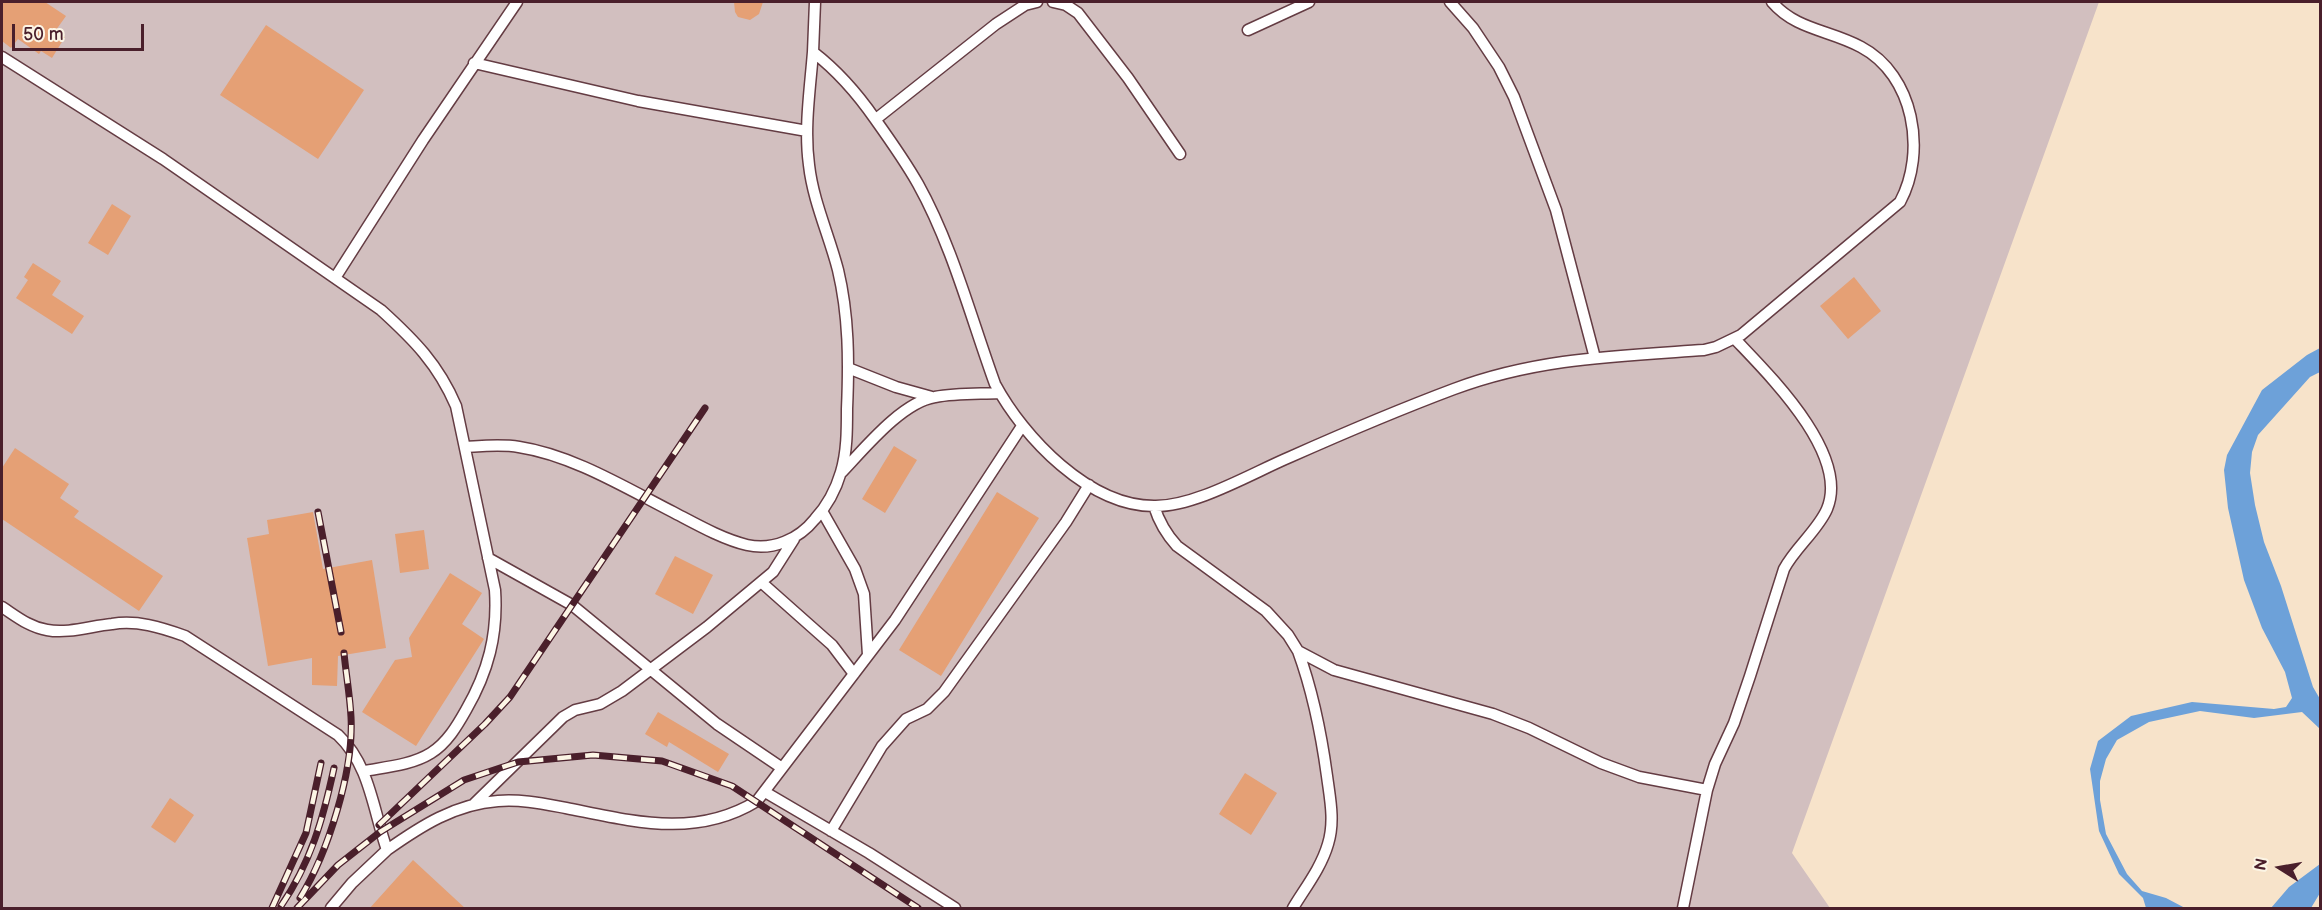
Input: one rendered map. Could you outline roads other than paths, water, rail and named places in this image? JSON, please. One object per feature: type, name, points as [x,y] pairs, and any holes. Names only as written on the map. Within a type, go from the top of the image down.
[{"type":"lane","points":[[335,278],[423,140],[517,2]]},
{"type":"lane","points":[[474,804],[563,717],[575,710],[600,704],[622,692],[649,669],[707,627],[773,572],[794,539],[807,529],[822,511],[841,474],[846,451],[848,368],[846,310],[837,269],[815,196],[809,165],[807,130],[815,2]]},
{"type":"lane","points":[[876,119],[996,24],[1025,5],[1037,2]]},
{"type":"lane","points":[[1053,2],[1066,5],[1078,13],[1128,78],[1180,154]]},
{"type":"lane","points":[[1248,30],[1309,2]]},
{"type":"lane","points":[[1450,2],[1486,48],[1515,97],[1556,210],[1595,358]]},
{"type":"lane","points":[[813,52],[840,75],[876,119],[918,184],[940,231],[999,393],[1022,426],[1040,446],[1089,485],[1120,502],[1154,507],[1175,505],[1216,490],[1289,457],[1455,389],[1529,367],[1595,358],[1704,350],[1735,339],[1900,202],[1912,174],[1915,155],[1912,124],[1906,101],[1886,66],[1872,53],[1859,46],[1796,23],[1772,2]]},
{"type":"lane","points":[[2,57],[163,159],[381,310],[410,336],[432,361],[446,383],[456,406],[495,590],[497,613],[494,640],[487,667],[459,724],[446,741],[432,753],[415,760],[364,771]]},
{"type":"lane","points":[[474,63],[638,101],[807,130]]},
{"type":"lane","points":[[1683,909],[1707,790],[1750,676],[1784,569],[1826,512],[1831,490],[1821,449],[1810,428],[1785,394],[1735,339]]},
{"type":"lane","points":[[848,368],[888,384],[932,397],[999,393]]},
{"type":"lane","points":[[841,474],[894,420],[916,404],[932,397]]},
{"type":"lane","points":[[331,909],[352,884],[387,850],[421,826],[449,812],[474,804],[499,800],[524,801],[614,818],[672,825],[699,823],[724,817],[757,801],[895,620],[1022,426]]},
{"type":"lane","points":[[465,447],[517,446],[554,455],[698,525],[748,545],[764,546],[794,539]]},
{"type":"lane","points":[[831,831],[882,747],[906,719],[927,709],[944,692],[1089,485]]},
{"type":"lane","points":[[1154,507],[1158,520],[1177,546],[1266,611],[1288,635],[1298,651],[1312,687],[1323,743],[1332,823],[1321,863],[1293,909]]},
{"type":"lane","points":[[822,511],[855,569],[864,594],[868,655]]},
{"type":"lane","points":[[488,558],[572,605],[717,724],[782,768]]},
{"type":"lane","points":[[761,582],[832,645],[854,674]]},
{"type":"lane","points":[[2,606],[30,625],[47,630],[65,631],[135,622],[160,627],[184,636],[338,735],[350,746],[364,771],[387,850]]},
{"type":"lane","points":[[1298,651],[1334,670],[1493,714],[1529,728],[1601,763],[1639,777],[1707,790]]},
{"type":"lane","points":[[765,792],[955,909]]},
{"type":"water","points":[[2320,348],[2320,372],[2310,377],[2258,435],[2252,452],[2250,473],[2264,542],[2281,586],[2313,687],[2320,699],[2320,729],[2302,712],[2254,718],[2200,711],[2149,722],[2117,740],[2106,759],[2100,781],[2100,800],[2106,834],[2127,874],[2142,891],[2166,898],[2185,908],[2146,908],[2143,898],[2119,874],[2099,831],[2090,769],[2098,741],[2131,716],[2192,702],[2274,709],[2286,707],[2292,698],[2285,672],[2262,628],[2244,580],[2228,508],[2224,470],[2227,455],[2262,390],[2307,355]]},
{"type":"water","points":[[2320,864],[2320,893],[2311,908],[2271,908],[2289,887]]},
{"type":"railway","points":[[379,825],[485,724],[510,697],[705,408]]},
{"type":"railway","points":[[318,512],[341,632]]},
{"type":"railway","points":[[300,898],[320,858],[344,786],[351,738],[350,701],[344,653]]},
{"type":"railway","points":[[297,908],[338,865],[380,832],[464,780],[518,762],[593,755],[662,761],[732,786],[918,908]]},
{"type":"railway","points":[[272,908],[306,833],[321,763]]},
{"type":"railway","points":[[281,906],[315,840],[334,768]]}]
